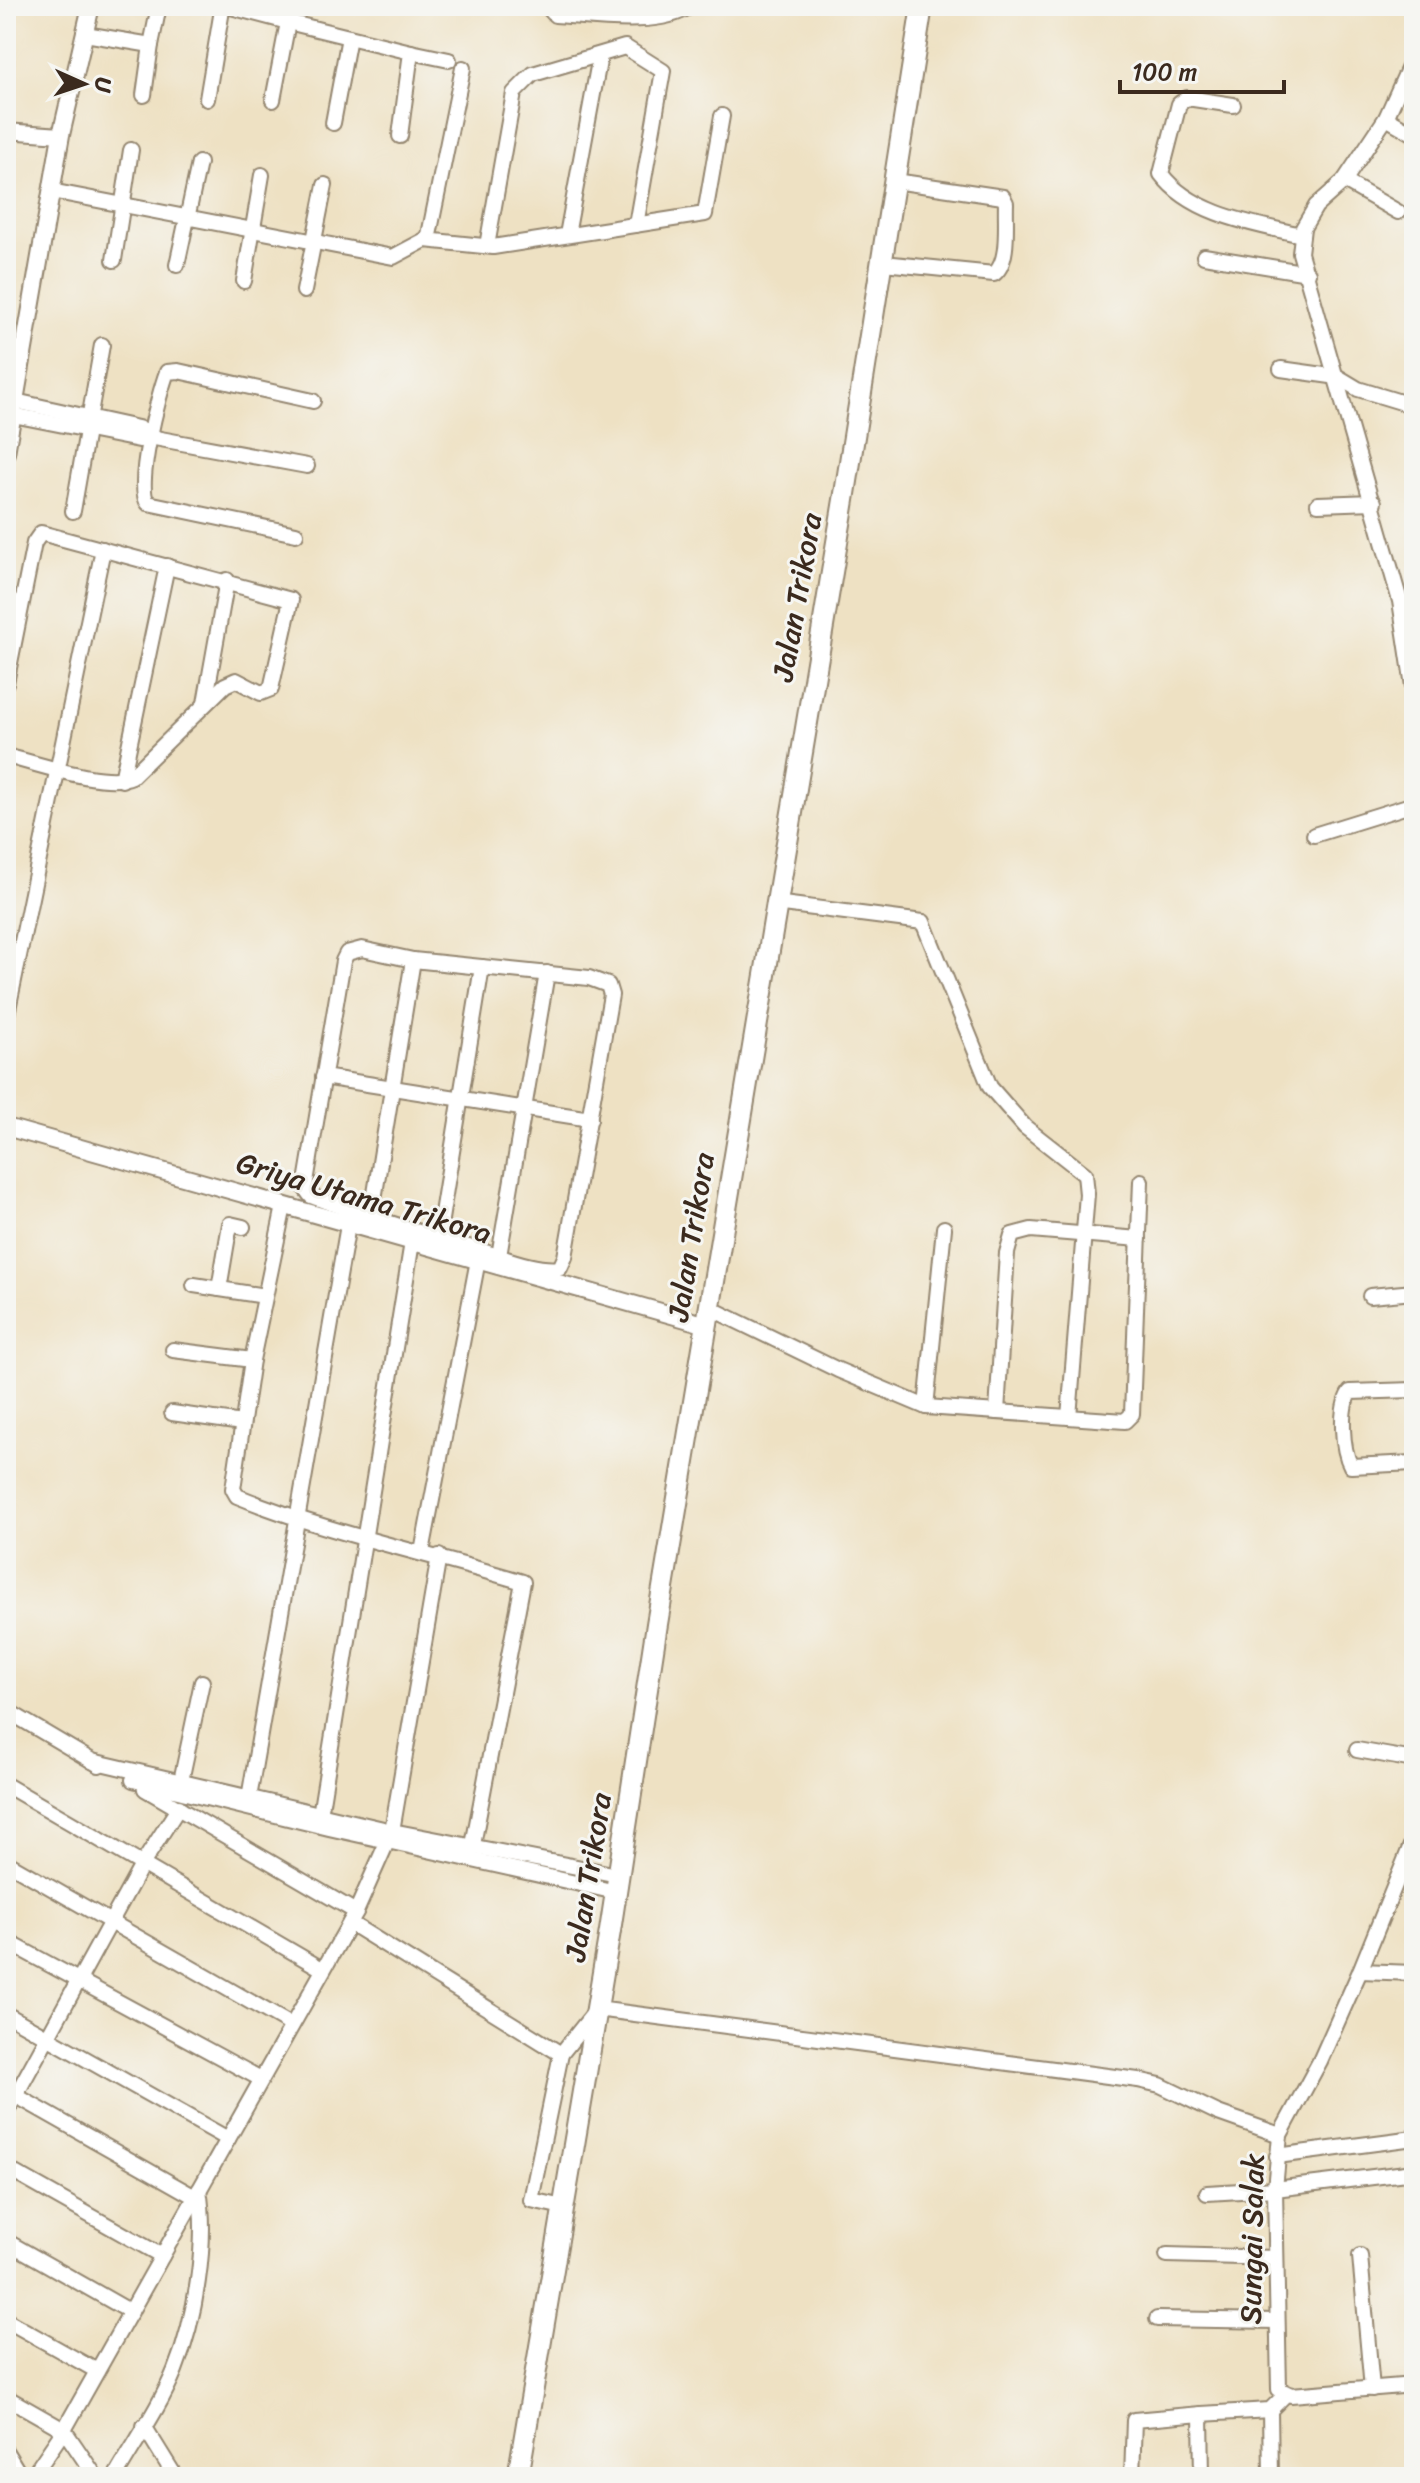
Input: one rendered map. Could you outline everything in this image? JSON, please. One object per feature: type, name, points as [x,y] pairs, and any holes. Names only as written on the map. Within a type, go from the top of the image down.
[{"type":"main road","name":"Jalan Trikora","points":[[518,2477],[597,2009],[775,903],[883,263],[922,6]]},
{"type":"street","points":[[6,453],[14,408],[14,361],[91,6]]},
{"type":"street","points":[[144,95],[159,6]]},
{"type":"street","points":[[207,99],[222,10],[219,6]]},
{"type":"street","points":[[227,6],[449,60]]},
{"type":"street","points":[[547,6],[555,15],[617,12],[661,17],[685,8]]},
{"type":"street","points":[[273,100],[288,22]]},
{"type":"street","points":[[85,34],[151,45]]},
{"type":"street","points":[[333,123],[349,37]]},
{"type":"street","points":[[487,246],[514,93],[533,74],[625,47],[663,71],[636,225]]},
{"type":"street","points":[[400,136],[411,52]]},
{"type":"street","points":[[567,235],[600,56]]},
{"type":"street","points":[[1414,56],[1386,118],[1344,181],[1316,206],[1302,235],[1300,253],[1374,502],[1408,636],[1414,693]]},
{"type":"street","points":[[428,240],[463,68]]},
{"type":"street","points":[[1233,105],[1187,98],[1179,104],[1161,174],[1182,197],[1213,211],[1302,235]]},
{"type":"street","points":[[51,191],[393,257],[428,240],[487,246],[705,214],[722,116]]},
{"type":"street","points":[[1386,118],[1414,134]]},
{"type":"street","points":[[6,131],[61,135]]},
{"type":"street","points":[[114,260],[131,150]]},
{"type":"street","points":[[177,265],[199,163]]},
{"type":"street","points":[[244,281],[262,175]]},
{"type":"street","points":[[883,263],[994,274],[1000,269],[1004,251],[1006,203],[1003,197],[895,181]]},
{"type":"street","points":[[1344,181],[1398,212]]},
{"type":"street","points":[[304,291],[325,185]]},
{"type":"street","points":[[1204,256],[1308,273]]},
{"type":"street","points":[[73,511],[102,345]]},
{"type":"street","points":[[1281,369],[1338,377],[1358,389],[1414,406]]},
{"type":"street","points":[[296,534],[145,501],[142,493],[165,376],[170,371],[313,401]]},
{"type":"street","points":[[14,408],[307,466]]},
{"type":"street","points":[[1318,504],[1374,502]]},
{"type":"street","points":[[6,683],[36,537],[44,533],[289,597],[290,613],[271,689],[261,693],[239,681],[231,681],[143,768],[122,780],[6,756]]},
{"type":"street","points":[[6,1019],[10,976],[103,549]]},
{"type":"street","points":[[122,780],[167,566]]},
{"type":"street","points":[[205,704],[227,580]]},
{"type":"street","points":[[1314,835],[1414,804]]},
{"type":"street","points":[[775,903],[923,922],[990,1087],[1025,1127],[1085,1174],[1087,1194],[1069,1417]]},
{"type":"street","points":[[362,949],[413,960],[482,967],[601,980],[610,989],[590,1119],[562,1266],[549,1268],[437,1243],[311,1196],[305,1188],[347,953],[362,949]]},
{"type":"street","points":[[371,1218],[413,960]]},
{"type":"street","points":[[437,1243],[482,967]]},
{"type":"street","points":[[499,1256],[547,973]]},
{"type":"street","points":[[323,1077],[590,1119]]},
{"type":"street","name":"Griya Utama Trikora","points":[[6,1127],[348,1225],[412,1242],[437,1243],[478,1260],[708,1316]]},
{"type":"street","points":[[708,1316],[926,1407],[1113,1422],[1131,1417],[1141,1181]]},
{"type":"street","points":[[284,1206],[252,1360],[233,1476],[234,1493],[296,1520],[439,1556],[523,1582],[473,1845]]},
{"type":"street","points":[[219,1289],[230,1224],[243,1227]]},
{"type":"street","points":[[249,1798],[348,1225]]},
{"type":"street","points":[[926,1407],[944,1228]]},
{"type":"street","points":[[997,1412],[1009,1240],[1016,1232],[1031,1230],[1139,1239]]},
{"type":"street","points":[[320,1815],[412,1242]]},
{"type":"street","points":[[422,1552],[478,1260]]},
{"type":"street","points":[[194,1285],[265,1296]]},
{"type":"street","points":[[1370,1296],[1414,1292]]},
{"type":"street","points":[[173,1350],[252,1360]]},
{"type":"street","points":[[1414,1390],[1350,1392],[1345,1404],[1345,1429],[1351,1466],[1414,1463]]},
{"type":"street","points":[[172,1413],[242,1423]]},
{"type":"street","points":[[32,2477],[64,2430],[353,1917],[390,1836],[439,1556]]},
{"type":"street","points":[[181,1781],[202,1682]]},
{"type":"street","points":[[6,1710],[92,1761],[179,1807],[561,2054]]},
{"type":"street","points":[[1357,1750],[1414,1760]]},
{"type":"street","points":[[92,1761],[320,1815],[390,1836],[473,1845],[617,1883]]},
{"type":"street","points":[[120,1776],[186,1795],[617,1883]]},
{"type":"street","points":[[6,1785],[322,1969]]},
{"type":"street","points":[[6,2113],[11,2092],[48,2038],[143,1863],[179,1807]]},
{"type":"street","name":"Sungai Salak","points":[[1286,2394],[1278,2382],[1275,2189],[1280,2135],[1320,2061],[1414,1838]]},
{"type":"street","points":[[6,1862],[291,2025]]},
{"type":"street","points":[[6,1941],[261,2079]]},
{"type":"street","points":[[1360,1971],[1414,1973]]},
{"type":"street","points":[[563,2207],[531,2200],[561,2054],[597,2009],[1138,2080],[1160,2085],[1218,2113],[1280,2135]]},
{"type":"street","points":[[6,2014],[228,2139]]},
{"type":"street","points":[[11,2092],[197,2193],[203,2215],[199,2269],[181,2354],[115,2477]]},
{"type":"street","points":[[1277,2156],[1414,2138]]},
{"type":"street","points":[[6,2168],[162,2256]]},
{"type":"street","points":[[1207,2193],[1275,2189],[1414,2172]]},
{"type":"street","points":[[6,2241],[131,2312]]},
{"type":"street","points":[[1167,2255],[1276,2258]]},
{"type":"street","points":[[1360,2256],[1372,2389]]},
{"type":"street","points":[[1157,2319],[1277,2321]]},
{"type":"street","points":[[6,2320],[97,2371]]},
{"type":"street","points":[[1132,2477],[1134,2420],[1270,2410],[1286,2394],[1414,2385]]},
{"type":"street","points":[[6,2397],[64,2430],[96,2477]]},
{"type":"street","points":[[1270,2410],[1271,2477]]},
{"type":"street","points":[[1201,2414],[1202,2477]]},
{"type":"street","points":[[144,2426],[175,2476]]},
{"type":"street","points":[[6,2452],[21,2477]]}]
